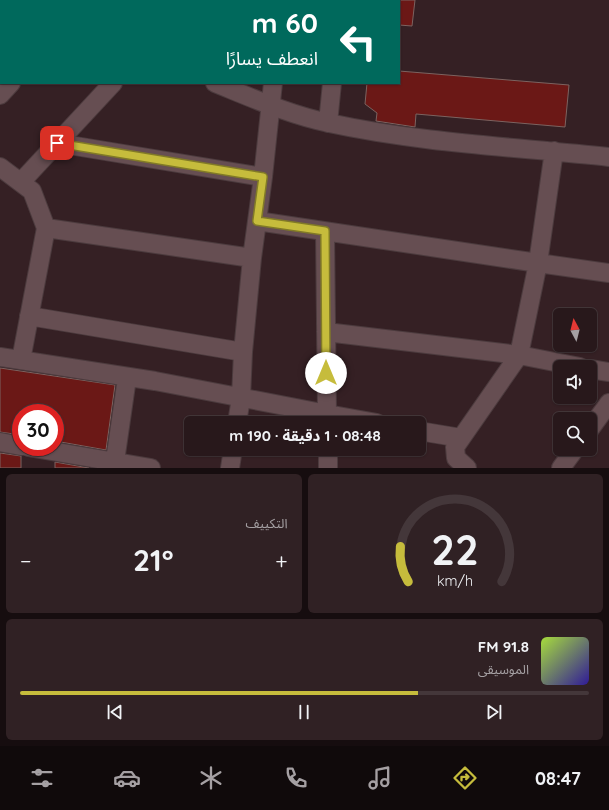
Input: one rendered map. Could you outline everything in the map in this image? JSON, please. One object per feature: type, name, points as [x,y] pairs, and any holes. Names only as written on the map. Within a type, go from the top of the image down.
[{"type":"street","points":[[0,95],[10,84]]},
{"type":"street","points":[[21,182],[112,84]]},
{"type":"street","points":[[218,84],[270,105],[328,123],[407,137],[609,157]]},
{"type":"street","points":[[238,416],[241,398],[243,352],[252,258],[263,177],[273,84]]},
{"type":"street","points":[[328,123],[332,84]]},
{"type":"street","points":[[57,143],[263,177]]},
{"type":"street","points":[[467,468],[460,463],[454,452],[454,447],[519,355],[538,263],[554,151]]},
{"type":"street","points":[[0,167],[32,191],[46,228],[21,360]]},
{"type":"street","points":[[257,221],[609,273]]},
{"type":"street","points":[[46,228],[252,258]]},
{"type":"street","points":[[325,231],[327,416]]},
{"type":"street","points":[[29,316],[243,352]]},
{"type":"street","points":[[326,332],[519,355],[553,362]]},
{"type":"street","points":[[0,357],[241,398],[318,416]]},
{"type":"street","points":[[597,370],[609,372]]},
{"type":"street","points":[[114,465],[127,378]]},
{"type":"street","points":[[597,419],[609,403]]},
{"type":"street","points":[[426,432],[461,438]]},
{"type":"street","points":[[0,442],[12,444]]},
{"type":"street","points":[[64,455],[114,465],[151,468]]},
{"type":"street","points":[[230,468],[232,456]]},
{"type":"street","points":[[328,456],[328,468]]},
{"type":"street","points":[[561,468],[570,456]]},
{"type":"building","points":[[400,0],[415,0],[412,26],[400,25]]},
{"type":"building","points":[[400,71],[569,85],[565,127],[416,114],[415,127],[376,121],[377,113],[365,104],[367,84],[400,84]]},
{"type":"building","points":[[0,368],[115,385],[106,450],[64,443],[64,404],[12,404],[12,434],[0,432]]},
{"type":"building","points":[[0,453],[12,455],[12,456],[21,456],[21,468],[0,468]]},
{"type":"building","points":[[55,462],[89,468],[55,468]]},
{"type":"route","points":[[57,143],[263,177],[257,221],[325,231],[326,373]]}]
